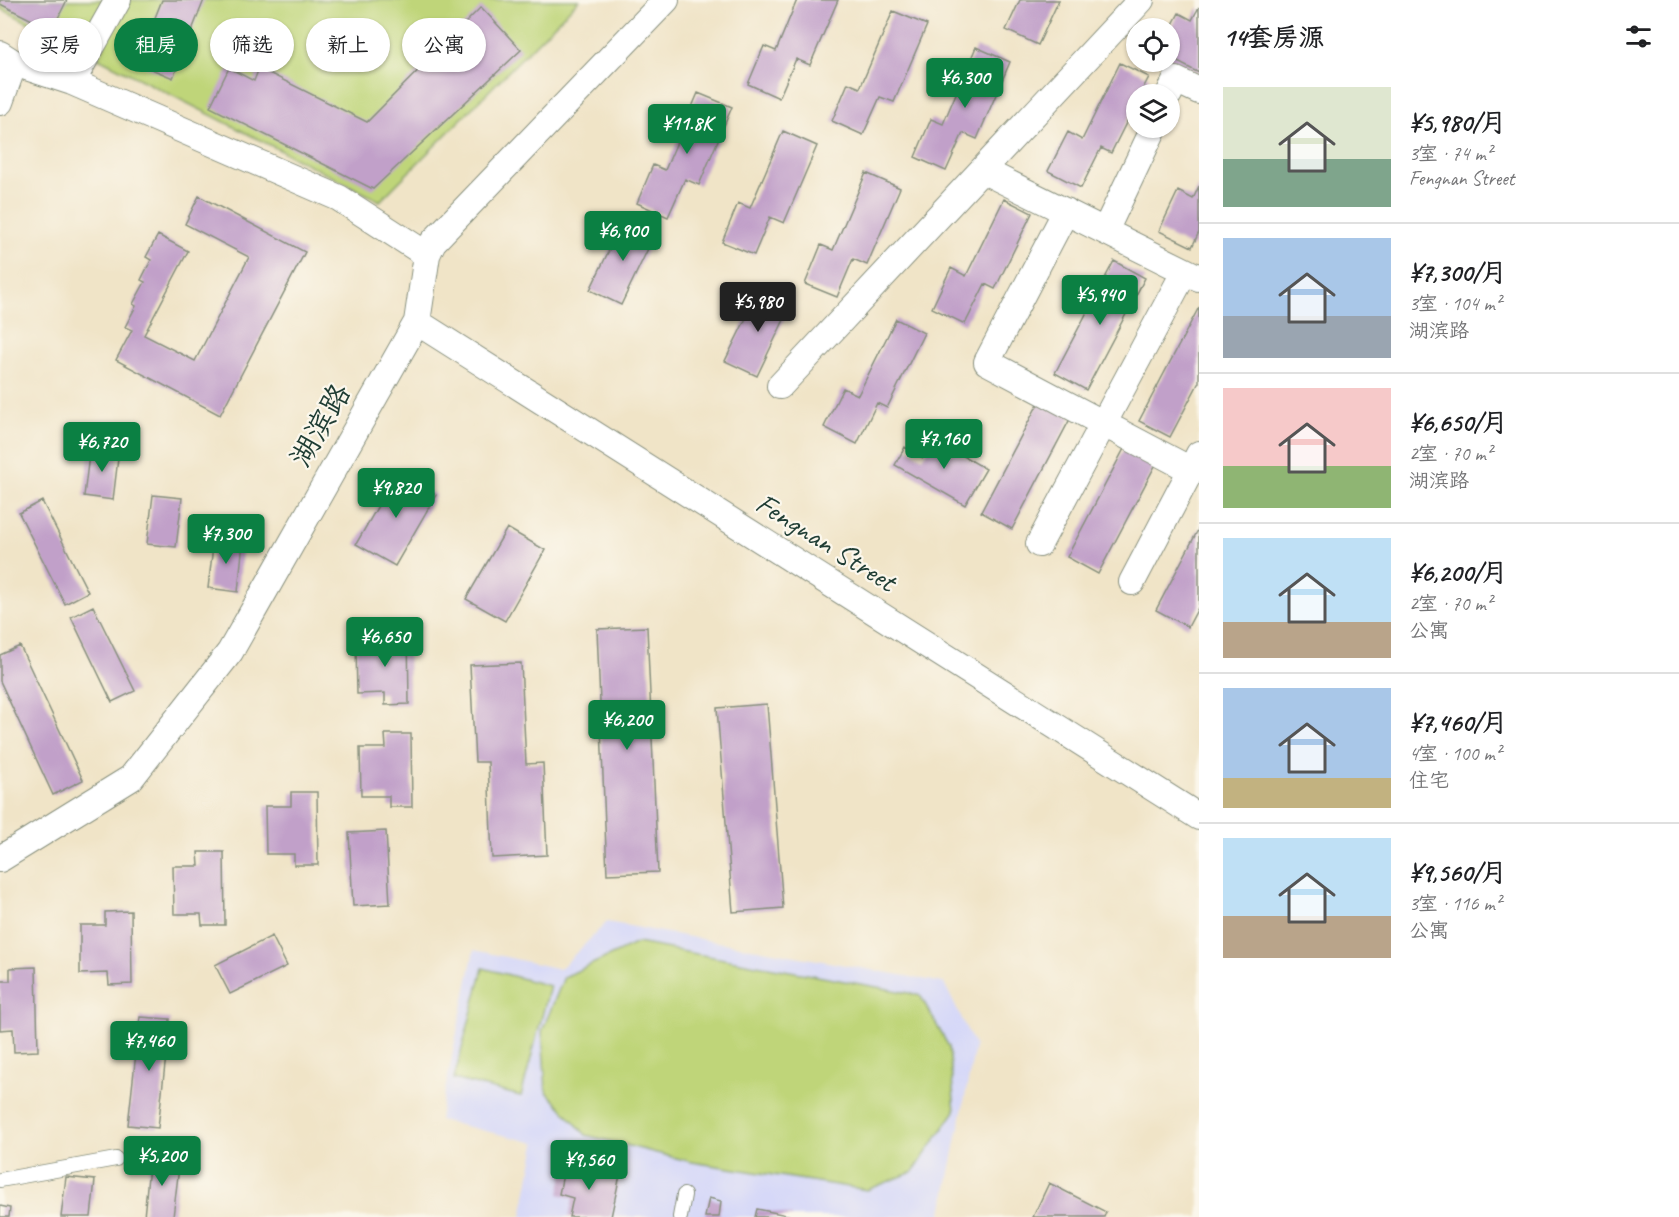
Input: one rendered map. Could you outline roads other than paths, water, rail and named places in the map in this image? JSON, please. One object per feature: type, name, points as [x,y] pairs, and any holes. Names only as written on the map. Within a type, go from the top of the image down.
[{"type":"street","points":[[72,82],[118,0]]},
{"type":"street","name":"湖滨路","points":[[0,859],[131,778],[230,652],[417,322],[427,255],[433,242],[666,0]]},
{"type":"street","points":[[780,386],[1141,0]]},
{"type":"street","points":[[0,102],[7,58],[72,82],[339,198],[427,255]]},
{"type":"street","points":[[1174,84],[1176,80],[1199,91]]},
{"type":"street","points":[[1105,231],[1149,138]]},
{"type":"street","points":[[982,170],[1192,275],[1103,424],[1039,543]]},
{"type":"street","points":[[1066,211],[987,362],[1103,424],[1195,462],[1131,582]]},
{"type":"street","name":"Fengnan Street","points":[[417,322],[1199,817]]},
{"type":"lane","points":[[0,1180],[116,1159]]},
{"type":"lane","points":[[680,1217],[684,1195]]}]
